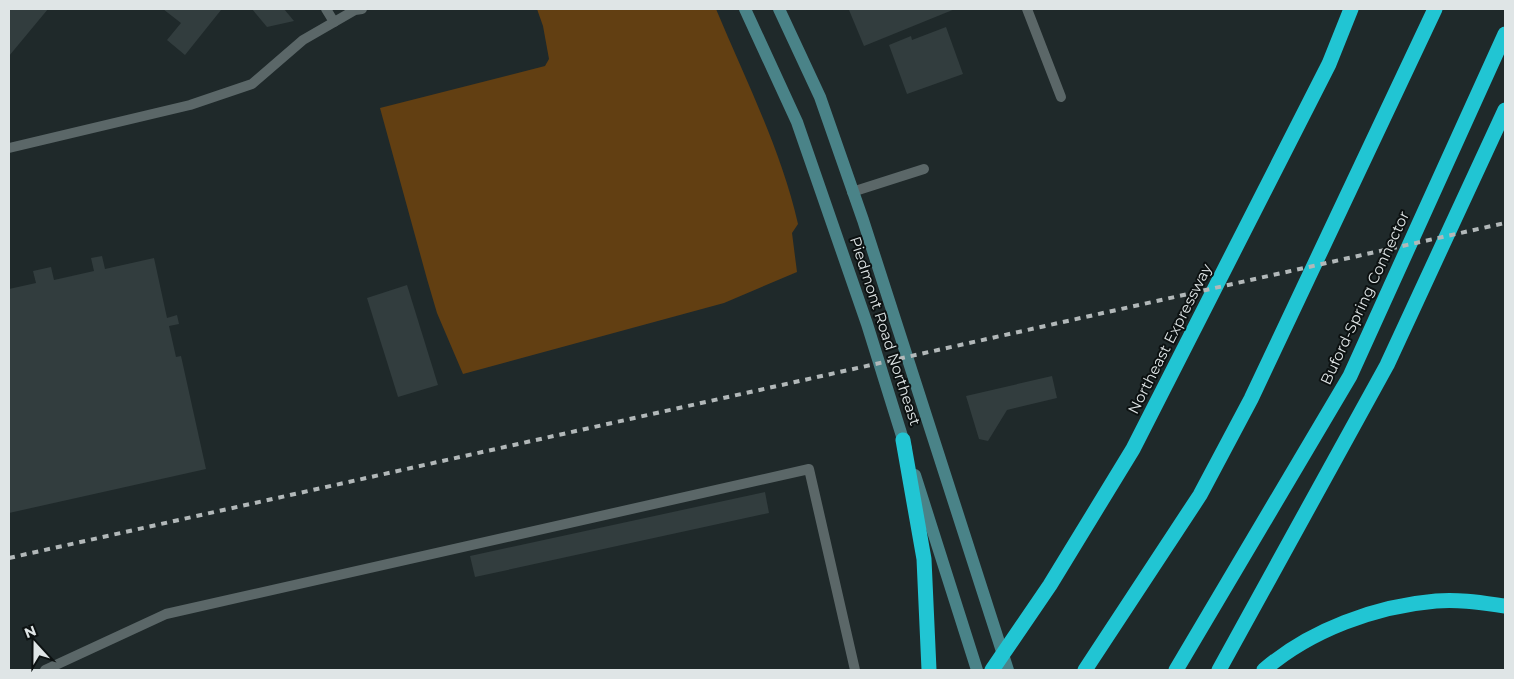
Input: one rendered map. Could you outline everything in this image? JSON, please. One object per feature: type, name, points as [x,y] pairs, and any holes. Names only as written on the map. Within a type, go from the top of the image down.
[{"type":"highway","name":"Northeast Expressway","points":[[992,670],[1050,585],[1133,449],[1329,64],[1351,9]]},
{"type":"highway","points":[[1085,670],[1200,495],[1251,399],[1434,9]]},
{"type":"highway","name":"Buford-Spring Connector","points":[[1176,670],[1350,376],[1505,34]]},
{"type":"highway","points":[[1219,670],[1387,365],[1505,110]]},
{"type":"highway","points":[[904,440],[924,559],[928,670]]},
{"type":"highway","points":[[1264,670],[1315,635],[1398,606],[1437,601],[1472,601],[1505,606]]},
{"type":"main road","name":"Piedmont Road Northeast","points":[[745,9],[797,122],[867,324],[977,670]]},
{"type":"main road","name":"Piedmont Road Northeast","points":[[779,9],[820,97],[894,314],[1008,670]]},
{"type":"lane","points":[[326,9],[334,22]]},
{"type":"lane","points":[[9,148],[190,105],[252,84],[303,40],[334,22],[362,9]]},
{"type":"lane","points":[[1027,9],[1060,97]]},
{"type":"lane","points":[[852,192],[924,169]]},
{"type":"lane","points":[[45,670],[166,614],[808,469],[855,670]]},
{"type":"shaded area","points":[[537,9],[716,9],[772,141],[791,196],[798,224],[792,233],[797,272],[724,303],[463,374],[437,313],[380,108],[545,66],[549,59],[543,26]]},
{"type":"building","points":[[9,9],[48,9],[9,56]]},
{"type":"building","points":[[163,9],[221,10],[185,55],[167,40],[181,23]]},
{"type":"building","points":[[252,9],[284,9],[294,21],[267,27]]},
{"type":"building","points":[[955,9],[864,46],[849,10]]},
{"type":"building","points":[[946,27],[963,74],[907,94],[889,45],[911,36],[912,40]]},
{"type":"building","points":[[102,256],[105,269],[154,258],[167,318],[177,315],[179,324],[169,326],[176,357],[181,356],[206,469],[9,513],[9,289],[36,283],[33,271],[51,267],[54,280],[94,271],[91,258]]},
{"type":"building","points":[[407,285],[438,385],[398,397],[367,298]]},
{"type":"building","points":[[1052,376],[1057,398],[1007,410],[988,441],[979,439],[966,396]]},
{"type":"building","points":[[765,492],[769,513],[475,577],[470,556]]},
{"type":"railway","points":[[9,558],[1505,223]]}]
